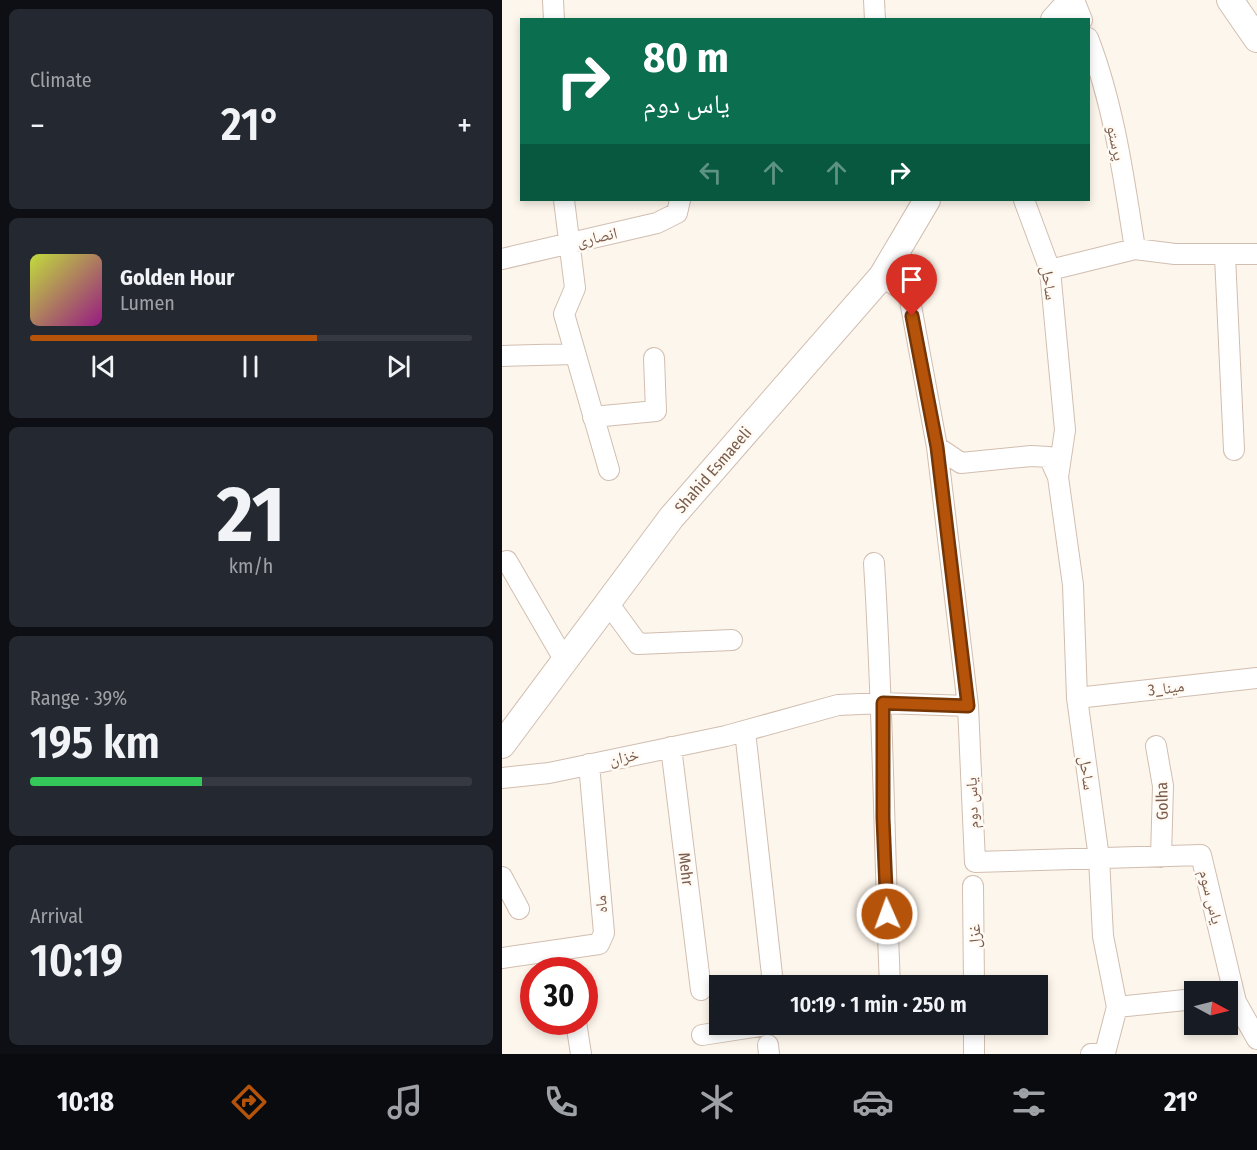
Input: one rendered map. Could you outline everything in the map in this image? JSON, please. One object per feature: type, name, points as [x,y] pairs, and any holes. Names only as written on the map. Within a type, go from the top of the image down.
[{"type":"street","points":[[553,0],[554,18]]},
{"type":"street","points":[[874,0],[875,18]]},
{"type":"street","points":[[1054,0],[1055,18]]},
{"type":"street","points":[[1056,18],[1073,0],[1081,18]]},
{"type":"street","points":[[1230,0],[1256,39]]},
{"type":"street","name":"پرستو","points":[[1090,43],[1101,71],[1126,188],[1135,249]]},
{"type":"street","points":[[564,201],[575,288],[564,314],[609,470]]},
{"type":"street","name":"انصاری","points":[[502,259],[657,224],[677,213],[680,201]]},
{"type":"street","name":"ساحل","points":[[1024,201],[1050,270],[1065,430],[1058,477],[1073,585],[1077,698],[1099,858],[1103,936],[1117,1007],[1105,1053],[1091,1054]]},
{"type":"street","name":"Shahid Esmaeeli","points":[[502,745],[672,518],[882,276],[921,203]]},
{"type":"street","points":[[1050,270],[1135,249],[1225,256],[1256,254]]},
{"type":"street","points":[[1225,256],[1234,450]]},
{"type":"street","points":[[882,276],[909,295],[937,447],[968,706],[883,703]]},
{"type":"street","points":[[502,356],[575,354]]},
{"type":"street","points":[[593,417],[656,411],[654,357]]},
{"type":"street","points":[[937,447],[961,464],[1031,456],[1049,457],[1058,477]]},
{"type":"street","points":[[507,561],[565,661]]},
{"type":"street","points":[[874,563],[883,703],[883,818],[890,975]]},
{"type":"street","points":[[608,603],[638,644],[732,640]]},
{"type":"street","name":"مینا_3","points":[[1077,698],[1256,677]]},
{"type":"street","name":"خزان","points":[[502,778],[589,764],[745,731],[838,705],[883,703]]},
{"type":"street","name":"یاس دوم","points":[[968,706],[975,862],[1099,858]]},
{"type":"street","points":[[745,731],[772,975]]},
{"type":"street","name":"Golha","points":[[1156,746],[1163,786],[1161,857]]},
{"type":"street","name":"Mehr","points":[[671,747],[701,990]]},
{"type":"street","name":"ماه","points":[[502,958],[599,944],[604,933],[589,764]]},
{"type":"street","name":"یاس سوم","points":[[1099,858],[1201,855],[1228,981]]},
{"type":"street","points":[[502,877],[519,909]]},
{"type":"street","name":"غزل","points":[[973,886],[974,975]]},
{"type":"street","points":[[1117,1007],[1184,1000]]},
{"type":"street","name":"یاس سوم","points":[[1238,1011],[1256,1039]]},
{"type":"street","points":[[702,1035],[709,1034]]},
{"type":"street","points":[[578,1035],[581,1054]]},
{"type":"street","points":[[974,1035],[974,1054]]},
{"type":"route","points":[[887,914],[883,818],[883,703],[968,706],[937,447],[912,316]]}]
